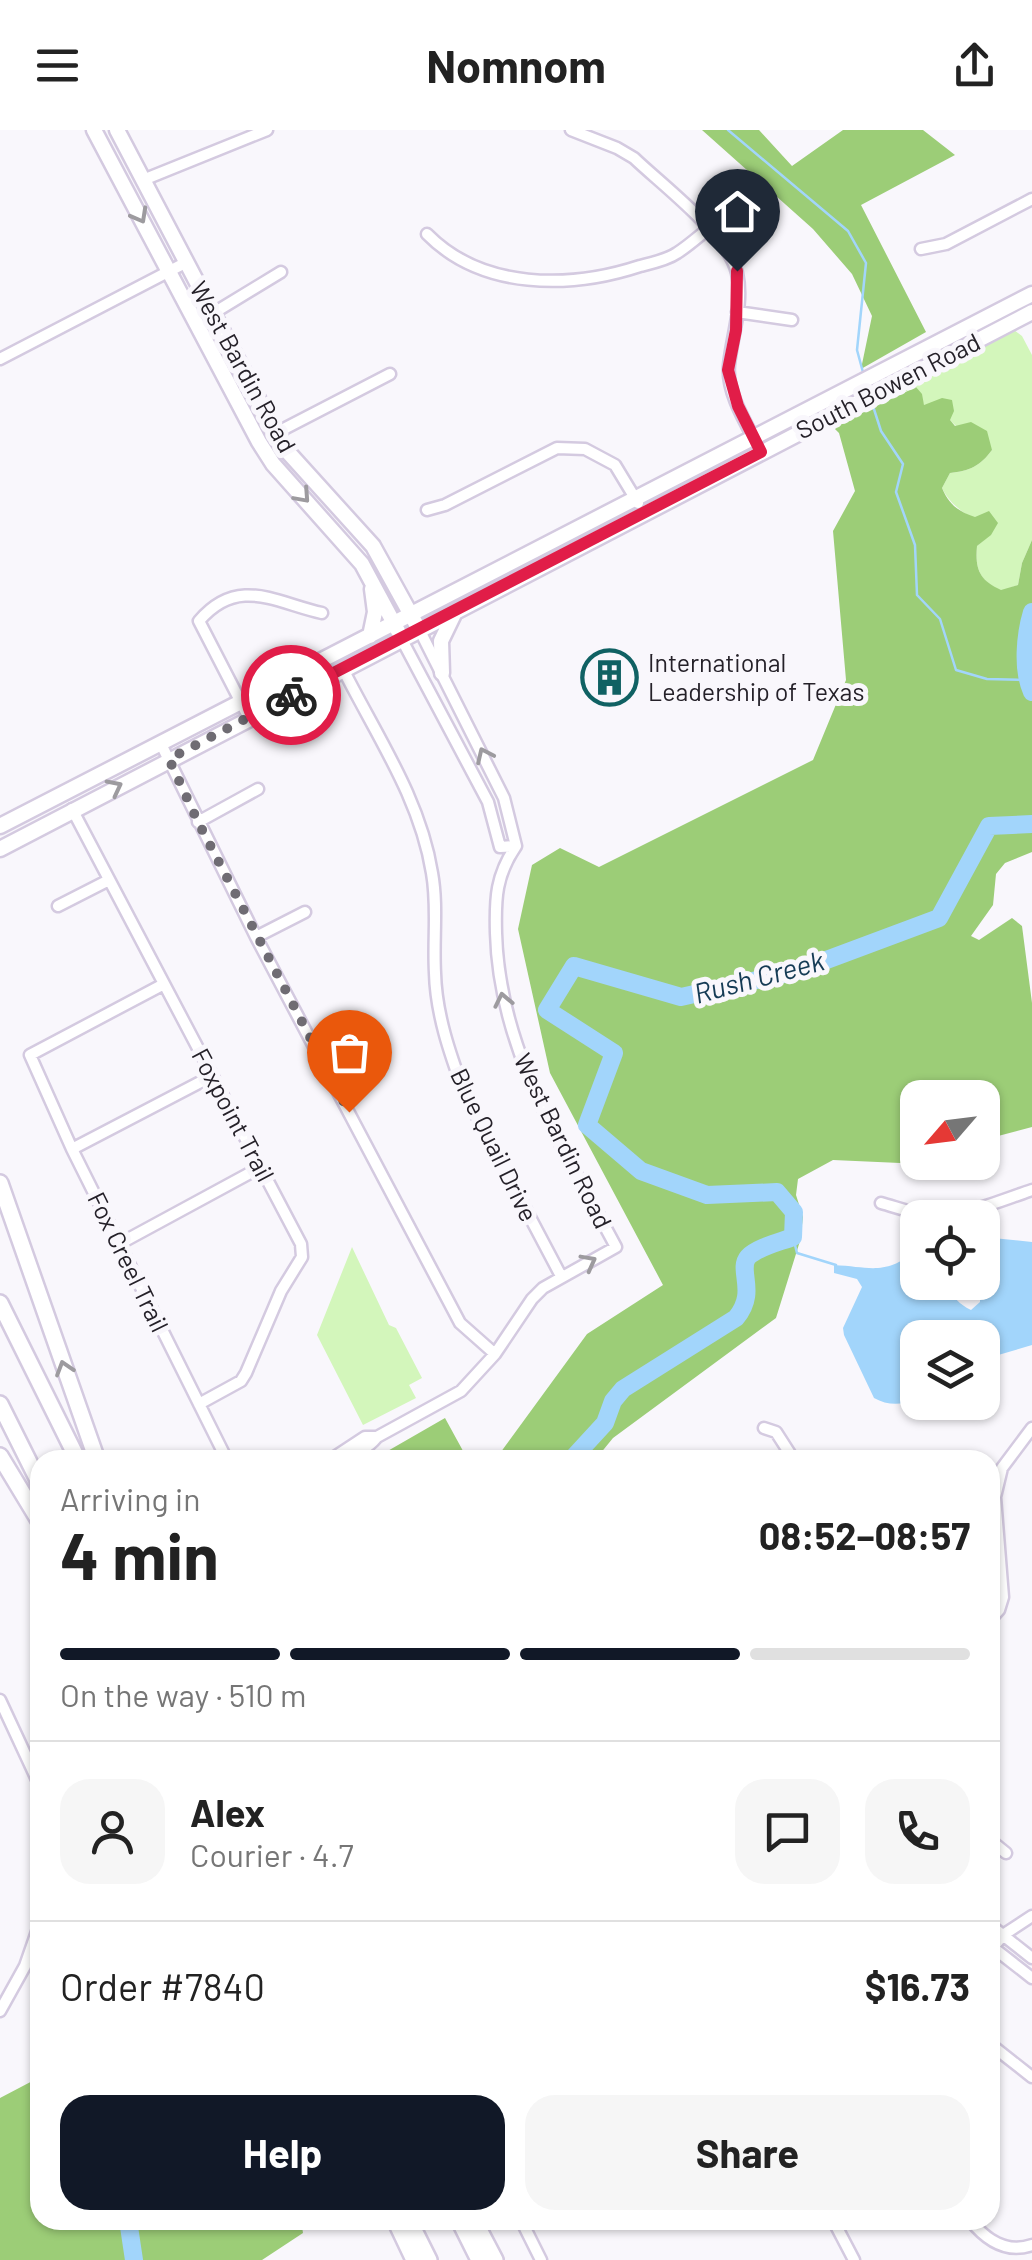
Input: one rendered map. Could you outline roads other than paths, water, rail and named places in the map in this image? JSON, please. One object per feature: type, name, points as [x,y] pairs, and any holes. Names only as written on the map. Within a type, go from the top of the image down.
[{"type":"highway","points":[[0,1182],[94,1450]]},
{"type":"highway","points":[[0,1303],[73,1450]]},
{"type":"highway","points":[[0,1404],[30,1464]]},
{"type":"highway","points":[[0,1456],[30,1506]]},
{"type":"highway","points":[[399,2230],[414,2260]]},
{"type":"highway","points":[[414,2230],[429,2260]]},
{"type":"highway","points":[[464,2230],[479,2260]]},
{"type":"highway","points":[[480,2230],[496,2260]]},
{"type":"main road","name":"West Bardin Road","points":[[94,130],[178,267],[212,314],[287,450],[373,546],[416,623]]},
{"type":"main road","name":"West Bardin Road","points":[[117,130],[143,180],[236,402],[273,464],[368,574],[401,638]]},
{"type":"main road","name":"South Bowen Road","points":[[758,445],[836,414],[1032,294]]},
{"type":"main road","name":"South Bowen Road","points":[[0,849],[401,638],[416,623],[758,445],[835,396],[897,374],[1032,312]]},
{"type":"main road","name":"South Bowen Road","points":[[0,826],[394,624],[416,623],[458,609],[640,506]]},
{"type":"main road","points":[[368,574],[375,612],[370,636]]},
{"type":"main road","points":[[442,673],[441,641],[458,609]]},
{"type":"street","points":[[143,180],[268,130]]},
{"type":"street","points":[[571,130],[634,158],[726,250],[737,271],[737,312],[728,370],[738,406],[758,445]]},
{"type":"street","points":[[921,249],[946,244],[1032,199]]},
{"type":"street","points":[[427,234],[460,262],[528,281],[581,279],[626,271],[674,256],[708,228]]},
{"type":"street","points":[[0,359],[178,267]]},
{"type":"street","points":[[212,314],[282,272]]},
{"type":"street","points":[[737,312],[792,320]]},
{"type":"street","points":[[276,433],[390,374]]},
{"type":"street","points":[[427,510],[557,448],[586,449],[615,465],[640,506]]},
{"type":"street","points":[[249,718],[199,626],[204,615],[247,593],[322,613]]},
{"type":"street","name":"West Bardin Road","points":[[416,623],[504,798],[516,846],[503,865],[494,891],[501,996],[522,1066],[616,1247],[561,1276]]},
{"type":"street","name":"West Bardin Road","points":[[401,638],[480,785],[500,846],[516,846]]},
{"type":"street","name":"Blue Quail Drive","points":[[343,669],[411,800],[426,843],[435,905],[434,978],[458,1076],[561,1276]]},
{"type":"street","points":[[161,744],[256,937],[460,1323],[494,1354]]},
{"type":"street","points":[[198,822],[258,789]]},
{"type":"street","name":"Foxpoint Trail","points":[[72,810],[301,1244],[302,1257],[281,1291],[241,1382],[199,1404]]},
{"type":"street","points":[[58,906],[109,880]]},
{"type":"street","points":[[256,937],[305,912]]},
{"type":"street","name":"Fox Creel Trail","points":[[164,984],[30,1055],[118,1244],[222,1450]]},
{"type":"street","points":[[72,1149],[212,1076]]},
{"type":"street","points":[[118,1244],[261,1167]]},
{"type":"street","points":[[881,1203],[939,1215],[966,1212],[1032,1190]]},
{"type":"street","points":[[347,1450],[352,1443],[377,1436],[456,1395],[494,1354],[532,1299],[561,1276]]},
{"type":"street","points":[[764,1428],[776,1432],[788,1450]]},
{"type":"street","points":[[1000,1475],[1032,1428]]},
{"type":"street","points":[[1000,1560],[1000,1607]]},
{"type":"street","points":[[0,1700],[30,1764]]},
{"type":"street","points":[[1000,1848],[1006,1853]]},
{"type":"street","points":[[1000,1937],[1032,1916]]},
{"type":"street","points":[[1002,1935],[1032,1958]]},
{"type":"street","points":[[0,2012],[30,1952]]},
{"type":"street","points":[[1000,1955],[1032,1978]]},
{"type":"street","points":[[1000,2052],[1032,2077]]},
{"type":"street","points":[[526,2230],[541,2260]]},
{"type":"street","points":[[838,2230],[854,2260]]},
{"type":"street","points":[[979,2230],[1000,2245],[1016,2249],[1032,2245]]},
{"type":"street","points":[[999,2260],[1000,2245]]},
{"type":"water","points":[[1000,1239],[1032,1242],[1032,1345],[1000,1354],[1000,1320],[900,1320],[900,1403],[885,1402],[874,1398],[844,1335],[843,1328],[862,1287],[857,1279],[834,1273],[834,1265],[868,1268],[900,1262],[900,1300],[957,1300],[971,1310],[980,1302],[1000,1300]]},
{"type":"waterway","points":[[728,130],[848,231],[866,263],[857,350],[864,376]]},
{"type":"waterway","points":[[872,403],[881,431],[903,464],[896,492],[915,545],[917,595],[940,619],[956,670],[987,679],[1027,680]]},
{"type":"waterway","name":"Rush Creek","points":[[1032,612],[1026,652],[1032,692]]},
{"type":"waterway","name":"Rush Creek","points":[[580,1450],[605,1423],[613,1401],[623,1389],[736,1318],[746,1299],[745,1262],[752,1253],[793,1237],[794,1212],[777,1192],[707,1195],[641,1171],[587,1125],[614,1053],[547,1010],[574,966],[681,997],[797,971],[939,918],[989,826],[1032,824]]},
{"type":"waterway","points":[[793,1237],[797,1253],[836,1265]]},
{"type":"waterway","name":"Rush Creek","points":[[130,2230],[134,2260]]},
{"type":"place","name":"International Leadership of Texas","points":[[609,677]]}]
